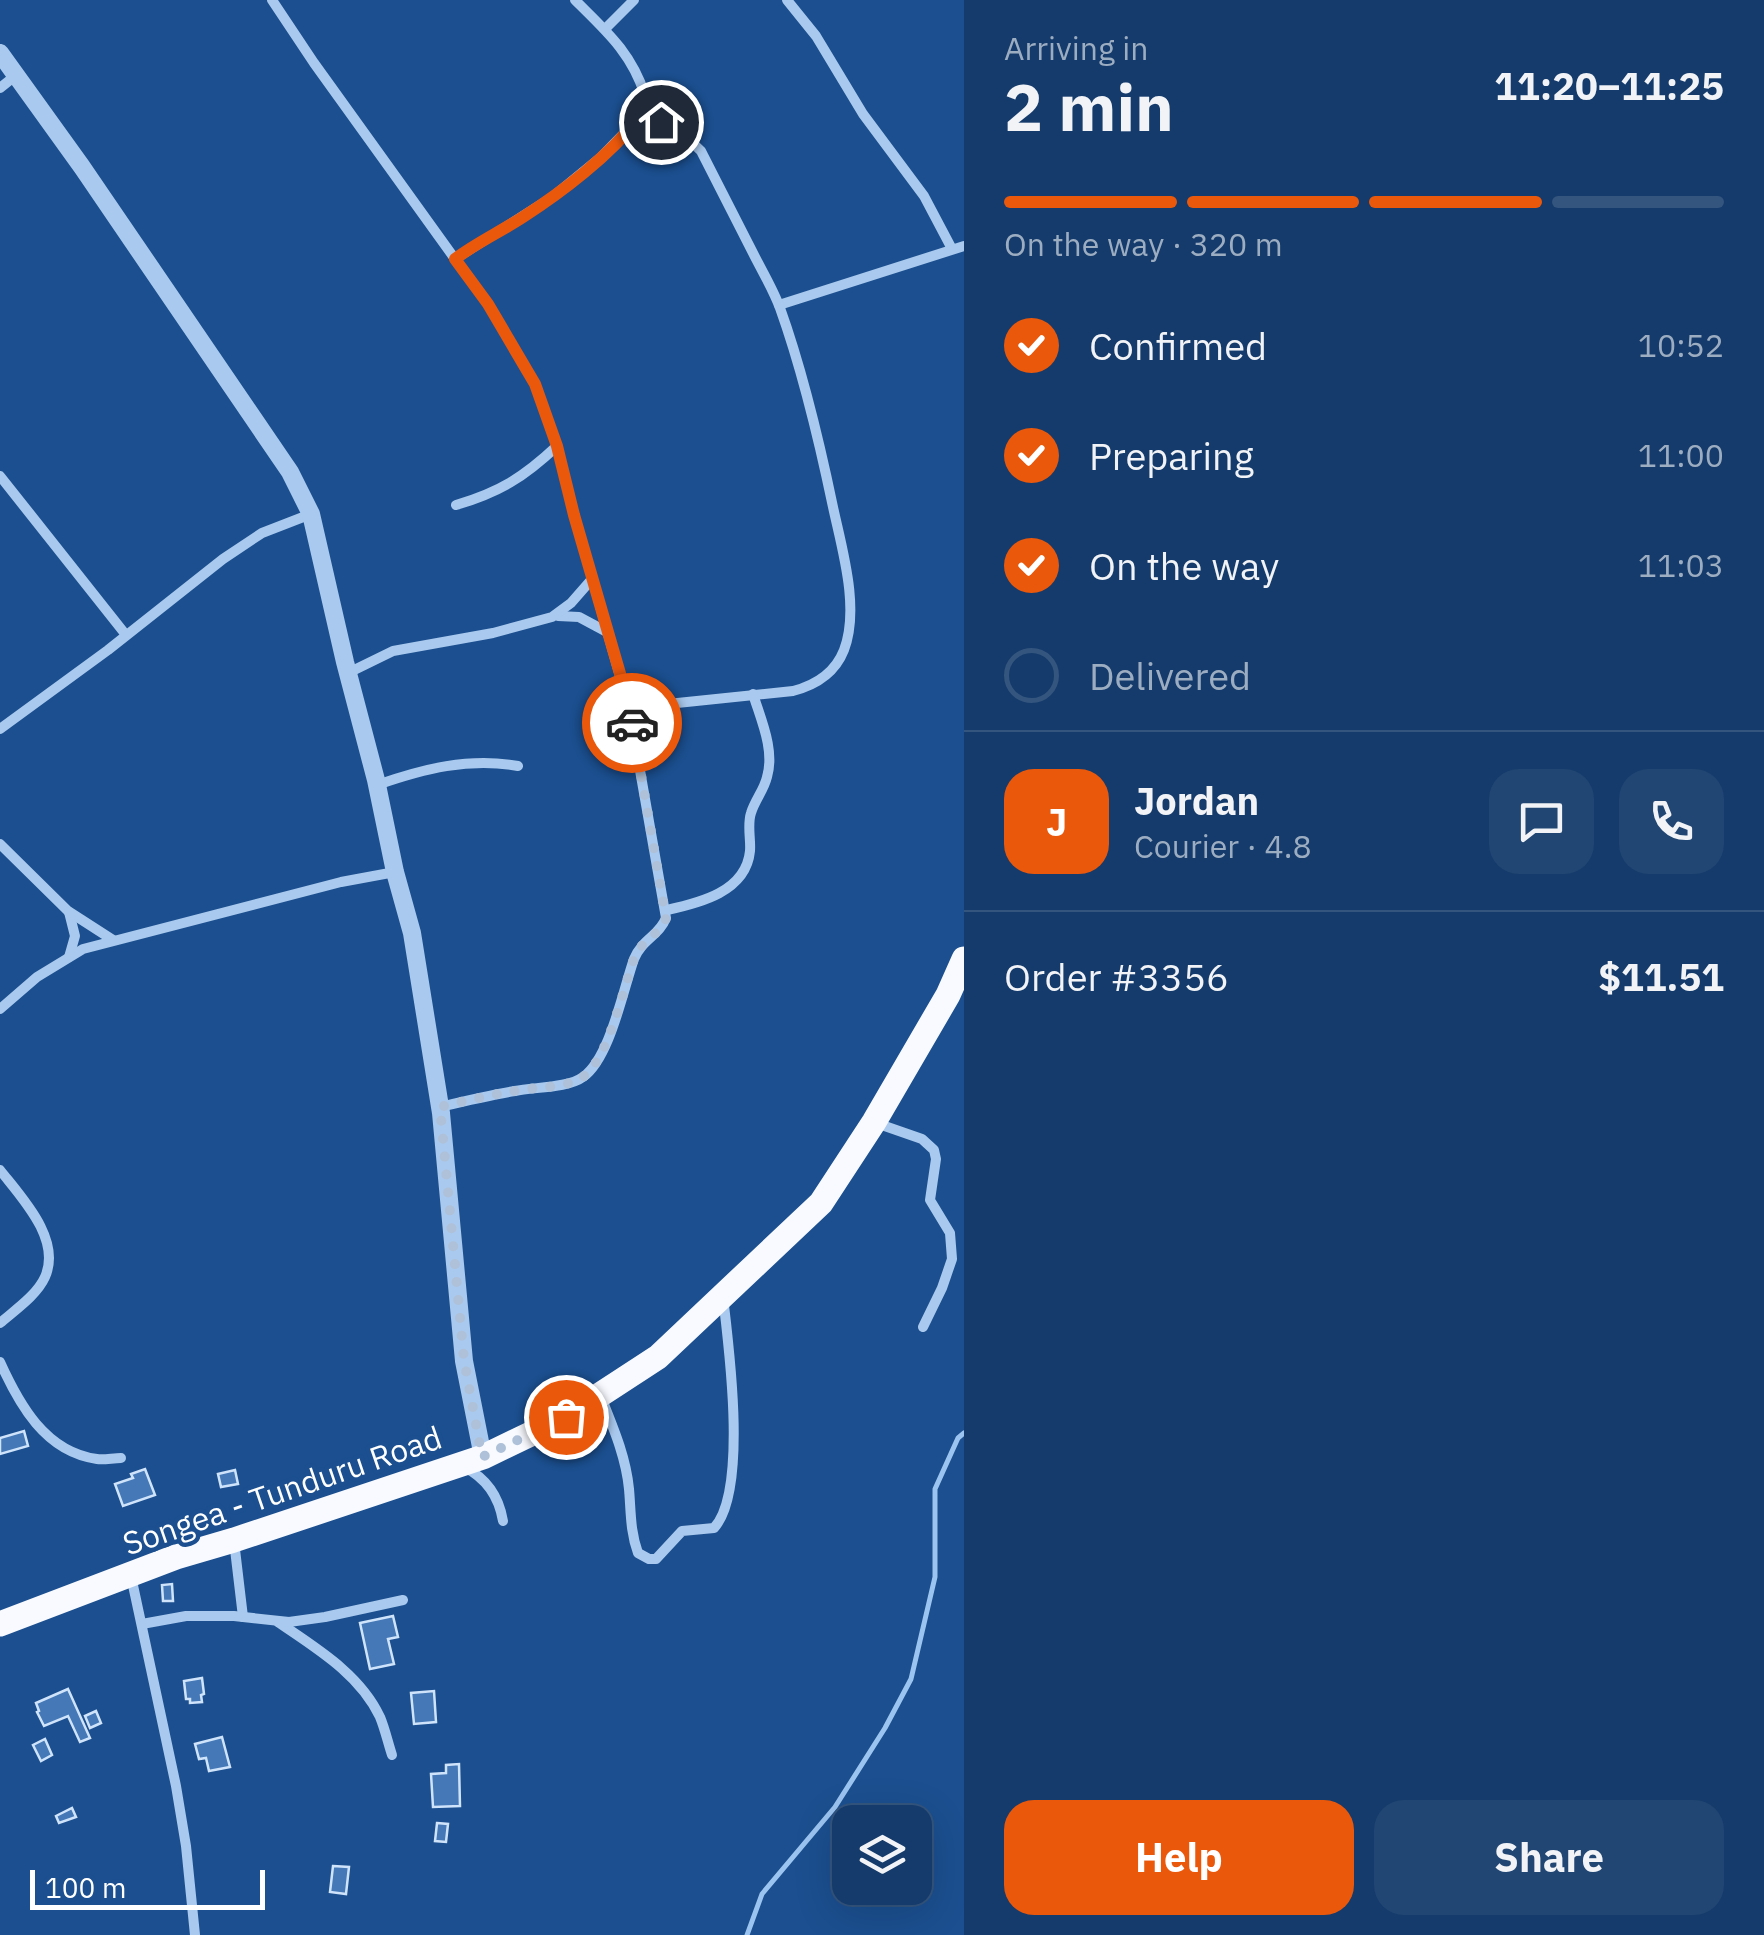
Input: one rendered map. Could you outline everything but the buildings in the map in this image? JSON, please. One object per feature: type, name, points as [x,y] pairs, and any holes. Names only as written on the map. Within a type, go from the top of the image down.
[{"type":"highway","name":"Songea - Tunduru Road","points":[[0,1624],[176,1558],[470,1461],[566,1417],[658,1357],[821,1203],[874,1122],[948,995],[964,959]]},
{"type":"street","points":[[272,0],[488,304],[535,384],[557,446],[630,708],[667,910],[664,926],[647,938],[635,956],[613,1026],[585,1076],[572,1082],[440,1107]]},
{"type":"street","points":[[455,259],[551,198],[601,157],[638,119],[645,95],[630,59],[575,0]]},
{"type":"street","points":[[605,28],[634,0]]},
{"type":"street","points":[[779,305],[958,247],[863,114],[816,36],[787,0]]},
{"type":"street","points":[[0,54],[8,82],[82,166],[290,472],[312,514],[412,934],[440,1107],[464,1360],[469,1469],[492,1491],[503,1521]]},
{"type":"street","points":[[630,708],[810,686],[833,668],[844,650],[850,616],[831,495],[811,409],[779,305],[701,151],[682,132],[661,122],[638,119]]},
{"type":"street","points":[[456,505],[507,486],[557,446]]},
{"type":"street","points":[[0,476],[126,636]]},
{"type":"street","points":[[0,730],[262,533],[312,514]]},
{"type":"street","points":[[552,617],[572,604],[592,579]]},
{"type":"street","points":[[348,674],[392,651],[493,633],[552,617],[574,616],[608,632]]},
{"type":"street","points":[[667,910],[695,904],[728,888],[748,862],[751,814],[770,767],[769,748],[753,694]]},
{"type":"street","points":[[377,785],[432,768],[491,761],[518,766]]},
{"type":"street","points":[[0,844],[68,911],[114,940]]},
{"type":"street","points":[[0,1009],[37,978],[83,949],[396,872]]},
{"type":"street","points":[[68,911],[75,936],[69,957]]},
{"type":"street","points":[[874,1122],[922,1139],[934,1150],[930,1200],[950,1233],[952,1259],[923,1327]]},
{"type":"street","points":[[0,1170],[45,1236],[49,1260],[45,1278],[0,1323]]},
{"type":"street","points":[[600,1395],[619,1441],[629,1488],[632,1538],[638,1553],[656,1559],[682,1531],[714,1528],[724,1515],[730,1494],[734,1456],[731,1359],[723,1296]]},
{"type":"street","points":[[0,1362],[22,1408],[52,1439],[96,1459],[121,1458]]},
{"type":"street","points":[[234,1540],[243,1618]]},
{"type":"street","points":[[131,1575],[176,1786],[195,1935]]},
{"type":"street","points":[[142,1624],[186,1616],[277,1621],[325,1617],[403,1600]]},
{"type":"street","points":[[277,1621],[352,1678],[381,1719],[392,1755]]},
{"type":"waterway","points":[[747,1935],[762,1894],[835,1807],[911,1679],[935,1577],[935,1489],[958,1438],[964,1433]]},
{"type":"way so far","points":[[566,1417],[482,1457],[464,1360],[440,1107],[572,1082],[585,1076],[613,1026],[635,956],[647,938],[664,926],[667,910],[632,723]]},
{"type":"route","points":[[632,723],[557,446],[535,384],[488,304],[455,259],[551,198],[601,157],[638,119],[661,122]]}]
